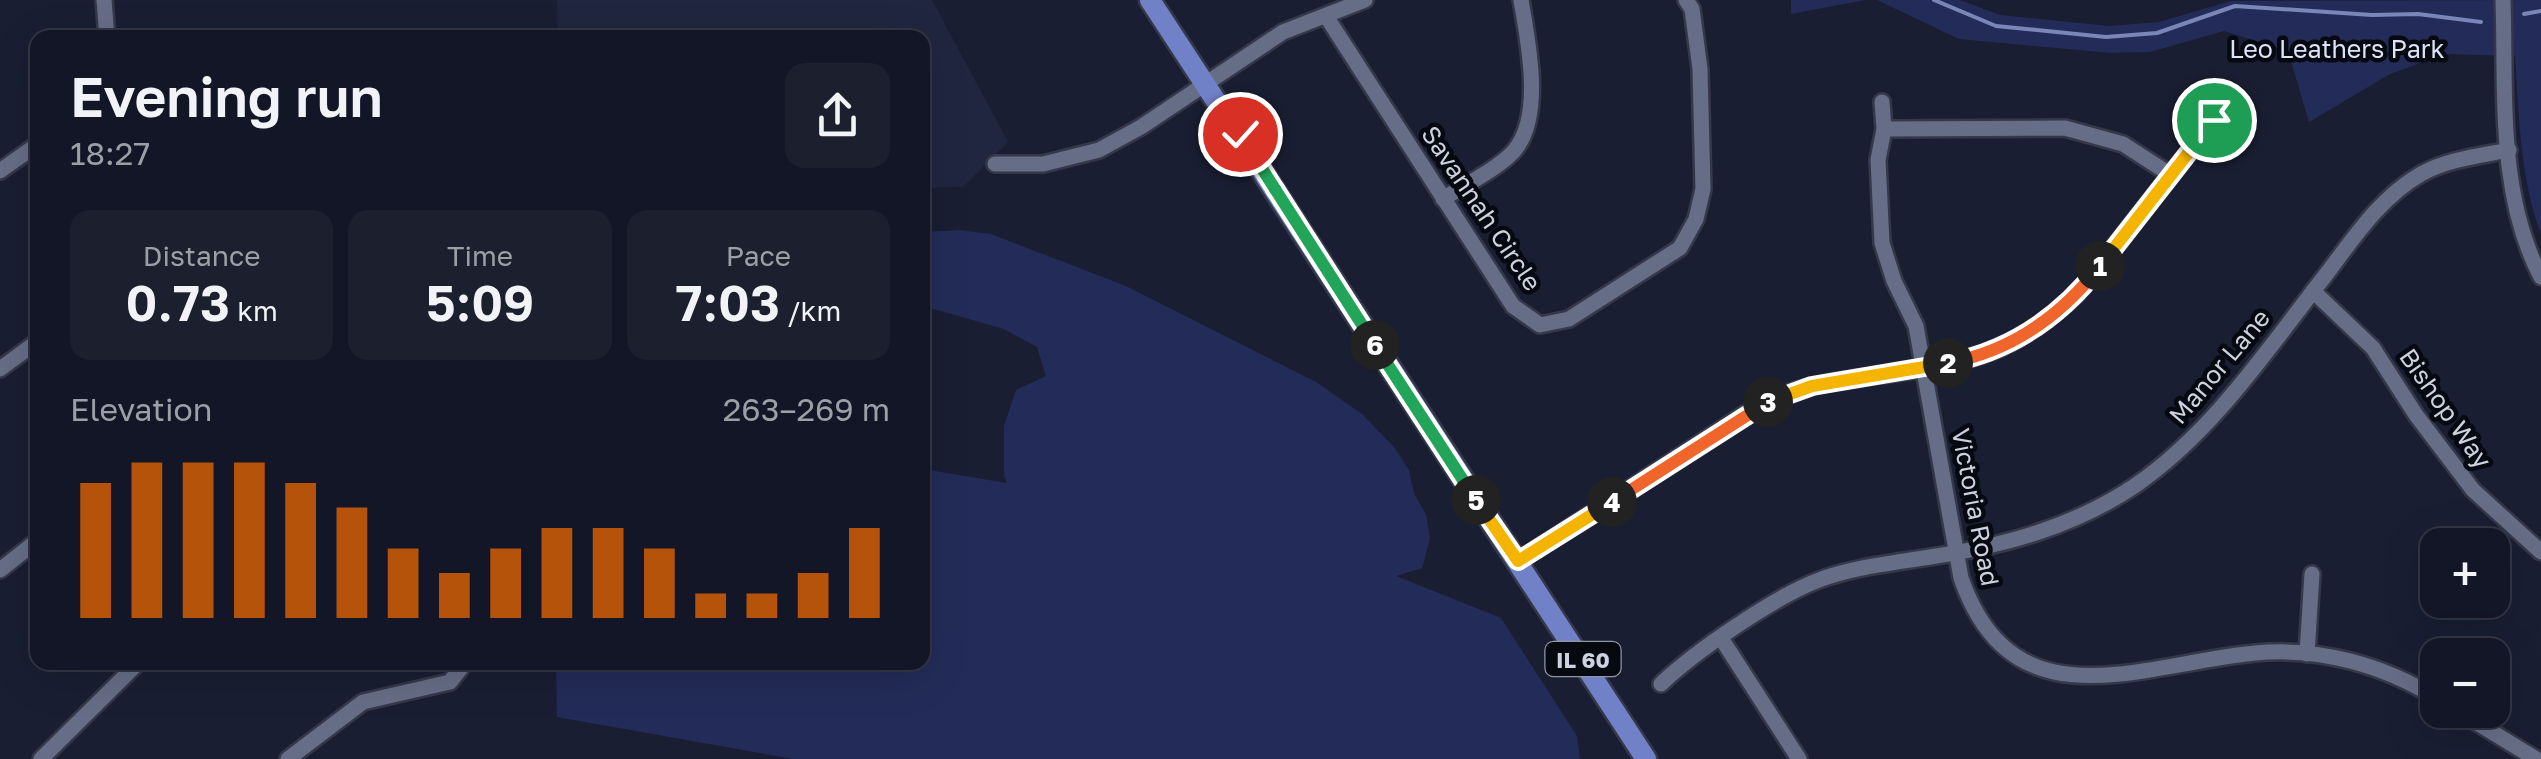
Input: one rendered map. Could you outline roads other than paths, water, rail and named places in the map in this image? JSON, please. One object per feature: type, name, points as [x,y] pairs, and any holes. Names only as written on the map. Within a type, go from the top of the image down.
[{"type":"main road","name":"IL 60","points":[[1150,0],[1646,759]]},
{"type":"street","points":[[104,0],[106,30]]},
{"type":"street","points":[[995,164],[1044,164],[1099,150],[1141,127],[1283,32],[1364,0]]},
{"type":"street","points":[[1443,198],[1513,152],[1529,126],[1530,82],[1521,0]]},
{"type":"street","name":"Savannah Circle","points":[[1326,16],[1514,306],[1540,325],[1570,319],[1680,248],[1696,219],[1702,190],[1700,69],[1692,9],[1686,0]]},
{"type":"street","points":[[2503,0],[2509,150],[2516,206],[2541,277]]},
{"type":"street","name":"Victoria Road","points":[[1882,102],[1884,129],[1878,160],[1882,243],[1894,281],[1916,326],[1960,578],[1980,621],[2011,654],[2046,672],[2093,678],[2256,653],[2306,654],[2366,665],[2420,688]]},
{"type":"street","points":[[1518,561],[1777,396],[1994,351],[2053,316],[2096,272],[2214,120]]},
{"type":"street","points":[[1884,129],[2065,128],[2124,144],[2171,175]]},
{"type":"street","points":[[0,172],[30,150]]},
{"type":"street","name":"Manor Lane","points":[[1661,684],[1678,667],[1721,638],[1795,590],[1822,578],[2038,533],[2073,520],[2131,488],[2162,466],[2218,412],[2387,199],[2420,175],[2456,160],[2509,150]]},
{"type":"street","name":"Bishop Way","points":[[2313,290],[2373,348],[2416,415],[2473,490],[2541,552]]},
{"type":"street","points":[[0,368],[30,347]]},
{"type":"street","points":[[0,570],[30,546]]},
{"type":"street","points":[[2306,654],[2312,574]]},
{"type":"street","points":[[1721,638],[1799,759]]},
{"type":"street","points":[[41,759],[130,670]]},
{"type":"street","points":[[288,759],[364,702],[450,682],[459,670]]},
{"type":"street","points":[[2483,728],[2525,756]]},
{"type":"waterway","points":[[1934,0],[1996,26],[2106,37],[2157,33],[2235,6],[2372,15],[2418,14],[2481,22]]},
{"type":"waterway","points":[[2524,14],[2541,11]]},
{"type":"park label","name":"Leo Leathers Park","points":[[2337,48]]}]
